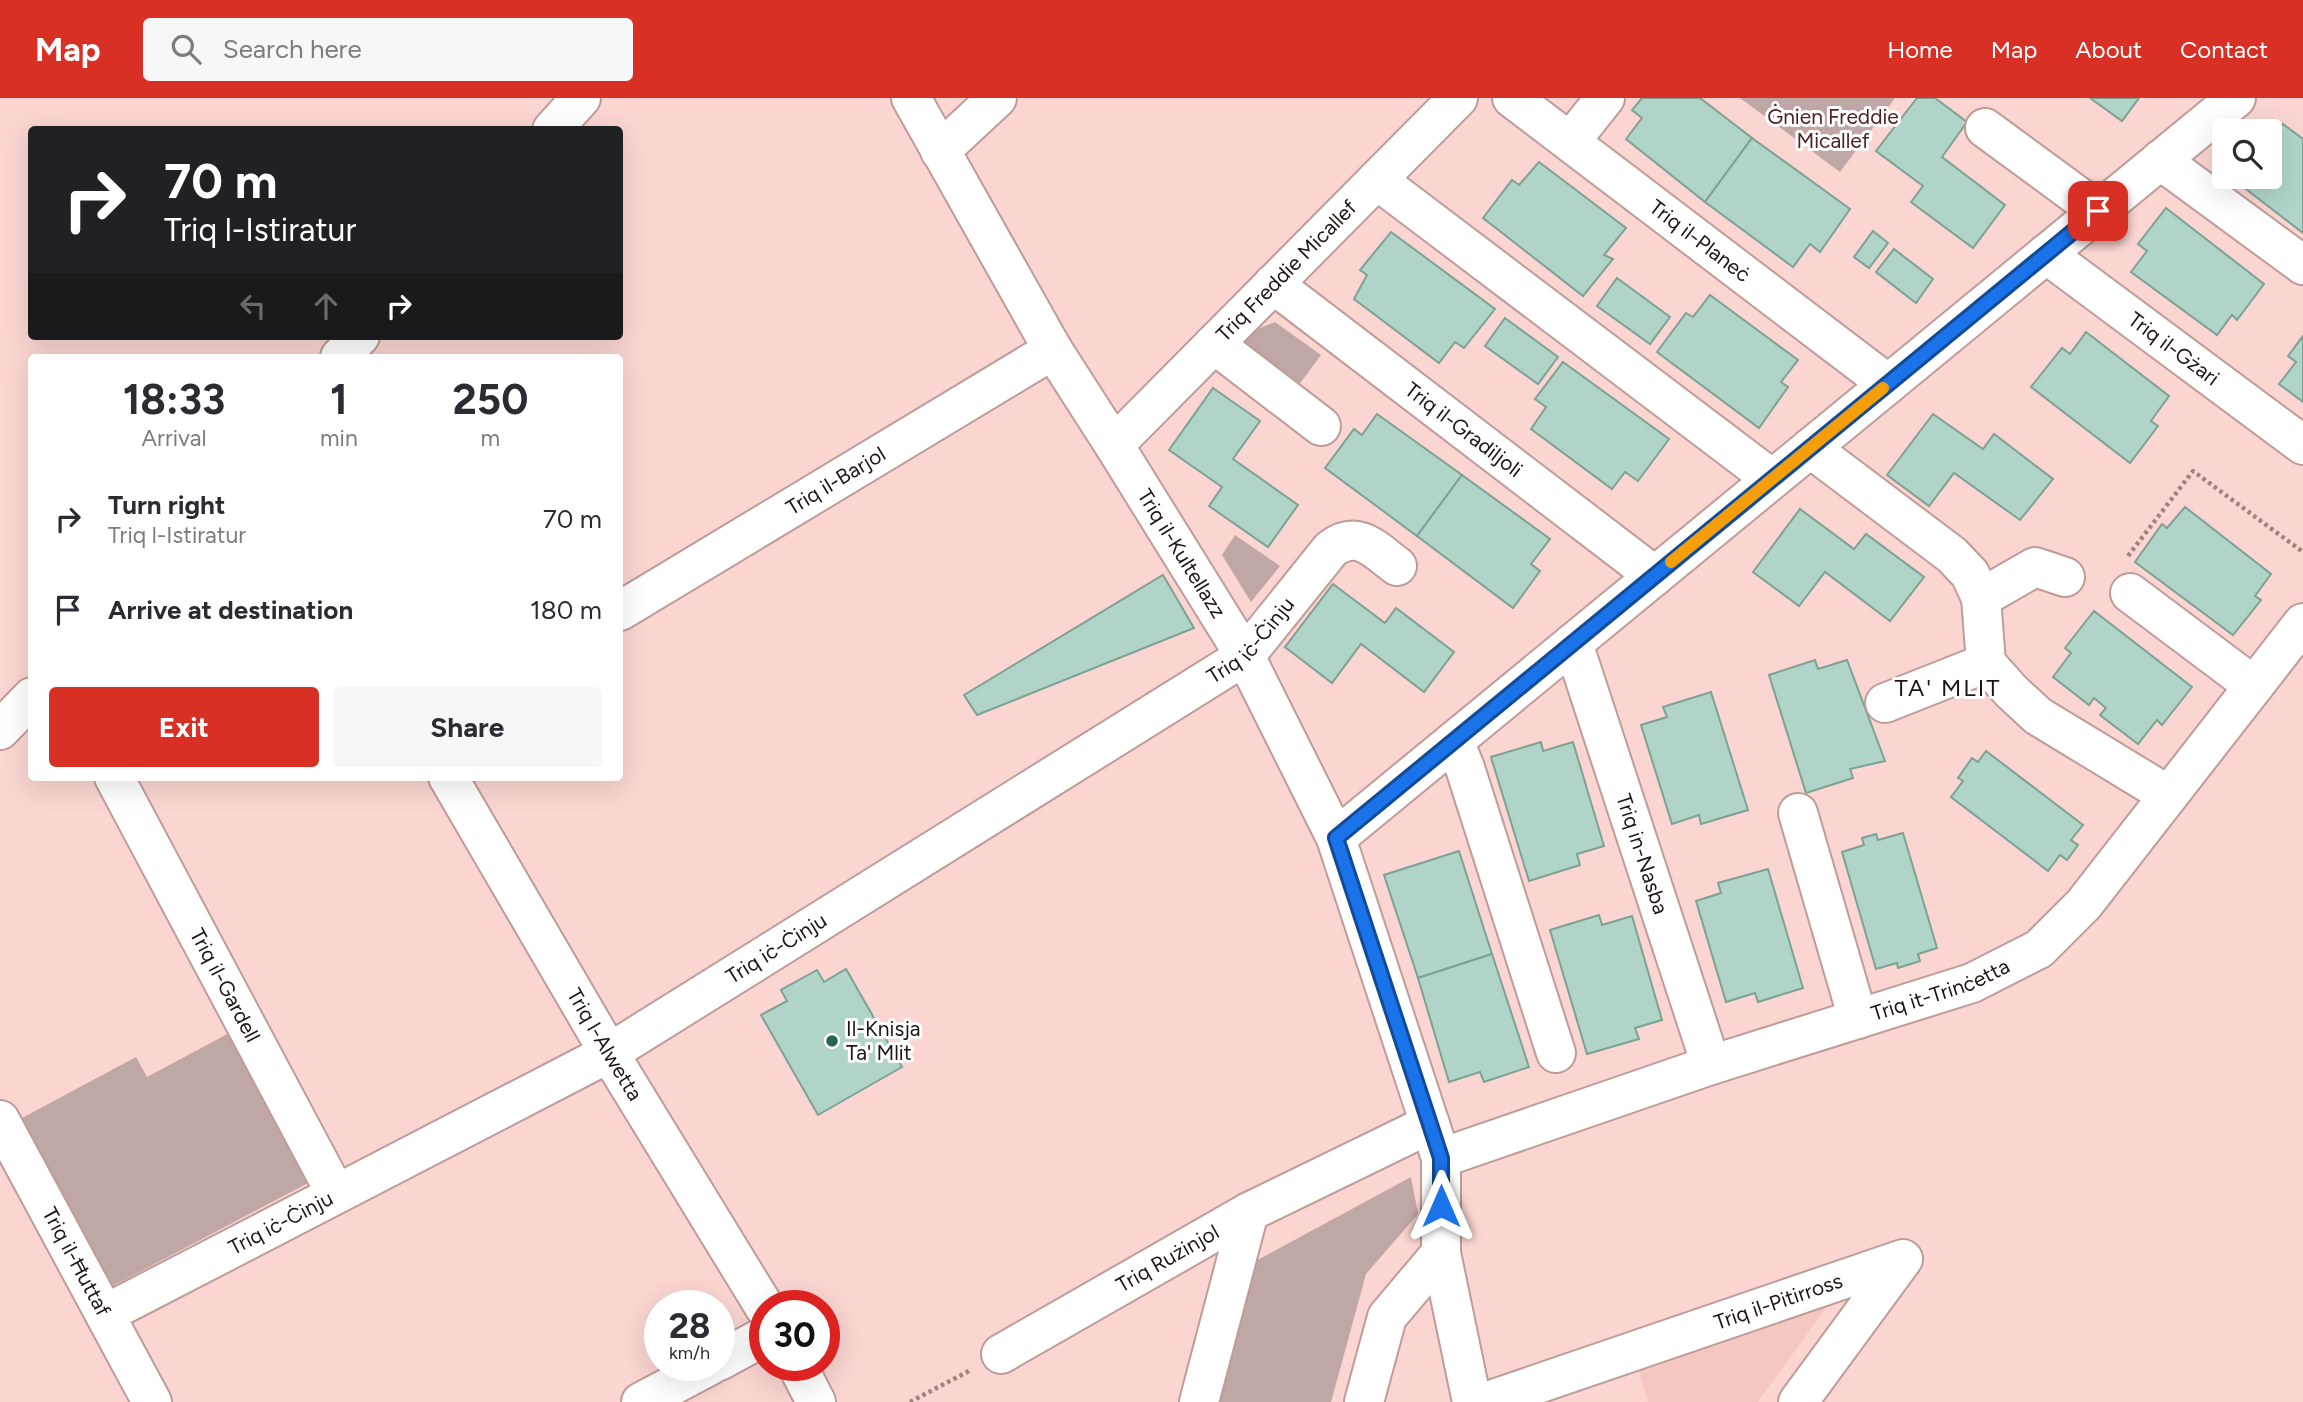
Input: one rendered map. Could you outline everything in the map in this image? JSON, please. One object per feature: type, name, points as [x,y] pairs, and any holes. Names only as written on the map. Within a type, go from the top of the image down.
[{"type":"street","points":[[555,126],[581,98]]},
{"type":"street","name":"Triq il-Kultellazz","points":[[911,98],[1053,349],[1245,656],[1336,838],[1435,1141],[1441,1253],[1472,1402]]},
{"type":"street","points":[[940,151],[997,98]]},
{"type":"street","name":"Triq Freddie Micallef","points":[[1115,445],[1458,98]]},
{"type":"street","name":"Triq il-Planeċ","points":[[1512,98],[1888,384]]},
{"type":"street","points":[[1570,142],[1605,98]]},
{"type":"street","points":[[1336,838],[2236,98]]},
{"type":"street","points":[[1985,128],[2098,211]]},
{"type":"street","points":[[2160,160],[2303,265]]},
{"type":"street","points":[[1377,180],[1772,479]]},
{"type":"street","name":"Triq il-Gżari","points":[[2046,254],[2303,445]]},
{"type":"street","name":"Triq il-Gradiljoli","points":[[1273,284],[1655,576]]},
{"type":"street","points":[[343,354],[356,340]]},
{"type":"street","points":[[1214,344],[1321,426]]},
{"type":"street","name":"Triq il-Barjol","points":[[623,609],[1053,349]]},
{"type":"street","points":[[1810,448],[1952,555],[1970,574],[1981,598],[1986,663],[2011,691],[2038,716],[2168,795]]},
{"type":"street","name":"Triq iċ-Ċinju","points":[[105,1314],[609,1053],[1245,656],[1331,550],[1342,541],[1355,540],[1368,544],[1397,566]]},
{"type":"street","points":[[1981,598],[2035,567],[2065,577]]},
{"type":"street","points":[[2129,575],[2254,686]]},
{"type":"street","name":"Triq it-Trinċetta","points":[[1435,1141],[1711,1065],[1972,983],[2039,949],[2084,904],[2303,623]]},
{"type":"street","name":"Triq in-Nasba","points":[[1573,643],[1711,1065]]},
{"type":"street","points":[[1885,703],[1986,663]]},
{"type":"street","points":[[0,730],[28,701]]},
{"type":"street","points":[[1454,741],[1556,1052]]},
{"type":"street","name":"Triq il-Gardell","points":[[116,781],[336,1194]]},
{"type":"street","name":"Triq l-Alwetta","points":[[451,781],[609,1053],[754,1290]]},
{"type":"street","points":[[1798,813],[1858,1018]]},
{"type":"street","name":"Triq il-Ħuttaf","points":[[0,1120],[152,1402]]},
{"type":"street","name":"Triq Rużinjol","points":[[1001,1354],[1249,1212],[1435,1141]]},
{"type":"street","points":[[1199,1402],[1249,1212]]},
{"type":"street","points":[[1364,1402],[1387,1317],[1441,1253]]},
{"type":"street","name":"Triq il-Pitirross","points":[[1485,1402],[1903,1259],[1798,1402]]},
{"type":"street","points":[[641,1402],[681,1381]]},
{"type":"street","points":[[805,1381],[816,1402]]},
{"type":"path","points":[[2129,575],[2193,471],[2303,552]]},
{"type":"path","points":[[910,1402],[1001,1354]]},
{"type":"shaded area","points":[[1833,1298],[1758,1402],[1648,1402],[1634,1355]]},
{"type":"green space","name":"Ġnien Freddie Micallef","points":[[1740,98],[1895,98],[1840,172]]},
{"type":"green space","points":[[1275,322],[1321,355],[1292,394],[1241,347],[1255,330]]},
{"type":"green space","points":[[1235,535],[1280,566],[1251,602],[1222,555]]},
{"type":"green space","points":[[233,1031],[312,1181],[111,1287],[22,1118],[136,1057],[147,1077]]},
{"type":"green space","points":[[1411,1177],[1418,1214],[1366,1274],[1331,1402],[1217,1402],[1254,1262]]},
{"type":"building","points":[[1642,98],[1700,98],[1752,138],[1705,202],[1626,139],[1642,118],[1632,110]]},
{"type":"building","points":[[1917,98],[1935,98],[1967,122],[1942,157],[2005,205],[1973,248],[1911,202],[1923,186],[1876,151]]},
{"type":"building","points":[[2090,98],[2139,98],[2122,121]]},
{"type":"building","points":[[2282,125],[2303,139],[2303,233],[2246,189],[2282,189]]},
{"type":"building","points":[[1752,138],[1850,209],[1820,252],[1810,244],[1793,267],[1705,202]]},
{"type":"building","points":[[1539,162],[1626,228],[1604,255],[1613,259],[1583,296],[1483,218],[1512,180],[1519,185]]},
{"type":"building","points":[[2166,208],[2264,284],[2237,320],[2232,315],[2217,335],[2131,272],[2147,251],[2138,244]]},
{"type":"building","points":[[1873,231],[1888,243],[1869,268],[1854,257]]},
{"type":"building","points":[[1391,232],[1495,309],[1464,348],[1455,342],[1439,363],[1354,299],[1367,275],[1360,270]]},
{"type":"building","points":[[1894,249],[1933,279],[1916,303],[1876,272]]},
{"type":"building","points":[[1617,278],[1670,317],[1650,344],[1597,306]]},
{"type":"building","points":[[1710,295],[1798,360],[1781,382],[1788,387],[1759,428],[1657,352],[1686,313],[1693,317]]},
{"type":"building","points":[[1505,318],[1558,357],[1538,384],[1485,346]]},
{"type":"building","points":[[2086,332],[2169,396],[2151,421],[2158,426],[2130,463],[2031,387],[2062,348],[2070,354]]},
{"type":"building","points":[[2303,336],[2303,402],[2279,384],[2296,362],[2288,356]]},
{"type":"building","points":[[1563,362],[1669,439],[1638,481],[1625,472],[1612,489],[1531,429],[1546,407],[1535,399]]},
{"type":"building","points":[[1213,388],[1260,421],[1233,459],[1298,505],[1268,547],[1209,506],[1222,487],[1169,450]]},
{"type":"building","points":[[1377,414],[1462,475],[1417,536],[1325,468],[1354,429],[1362,435]]},
{"type":"building","points":[[1933,414],[1983,449],[1994,434],[2053,479],[2020,520],[1954,473],[1929,506],[1887,475]]},
{"type":"building","points":[[1462,475],[1550,539],[1531,564],[1540,571],[1513,608],[1417,536]]},
{"type":"building","points":[[2185,507],[2271,574],[2255,596],[2261,600],[2233,635],[2135,562],[2162,524],[2167,528]]},
{"type":"building","points":[[1800,509],[1854,549],[1866,534],[1924,577],[1890,621],[1825,572],[1799,606],[1753,572]]},
{"type":"building","points":[[1163,575],[1194,628],[977,715],[964,695]]},
{"type":"building","points":[[1333,584],[1385,623],[1396,608],[1454,652],[1424,692],[1361,644],[1332,683],[1285,647]]},
{"type":"building","points":[[2094,611],[2192,687],[2162,725],[2157,720],[2138,744],[2100,715],[2106,708],[2094,698],[2089,705],[2053,677],[2071,653],[2065,648]]},
{"type":"building","points":[[1815,660],[1818,669],[1847,660],[1885,761],[1850,769],[1853,778],[1806,793],[1769,675]]},
{"type":"building","points":[[1711,692],[1748,810],[1701,824],[1699,815],[1672,824],[1641,725],[1667,717],[1663,707]]},
{"type":"building","points":[[1541,742],[1543,751],[1573,742],[1604,846],[1577,854],[1580,865],[1529,881],[1491,757]]},
{"type":"building","points":[[1986,751],[2083,825],[2071,840],[2078,845],[2067,860],[2060,855],[2048,871],[1951,797],[1963,781],[1958,778],[1972,758],[1978,762]]},
{"type":"building","points":[[1903,833],[1937,948],[1918,954],[1920,961],[1898,968],[1897,963],[1876,969],[1842,852],[1864,845],[1862,838],[1876,834],[1878,840]]},
{"type":"building","points":[[1459,851],[1492,954],[1418,978],[1384,875]]},
{"type":"building","points":[[1768,869],[1803,988],[1758,1002],[1755,993],[1726,1002],[1696,901],[1721,893],[1718,883]]},
{"type":"building","points":[[1599,915],[1602,925],[1632,916],[1662,1020],[1635,1028],[1639,1039],[1587,1054],[1550,930]]},
{"type":"building","points":[[1492,954],[1529,1067],[1484,1082],[1480,1072],[1449,1082],[1418,978]]},
{"type":"building","name":"Il-Knisja Ta' Mlit","points":[[846,969],[902,1067],[818,1115],[761,1015],[787,1001],[781,990],[817,970],[824,982]]},
{"type":"slow traffic","points":[[1671,562],[1883,388]]},
{"type":"place","name":"Il-Knisja Ta' Mlit","points":[[832,1041]]},
{"type":"district","name":"TA' MLIT","points":[[1948,688]]},
{"type":"route","points":[[1441,1206],[1441,1158],[1336,838],[2098,211]]}]
